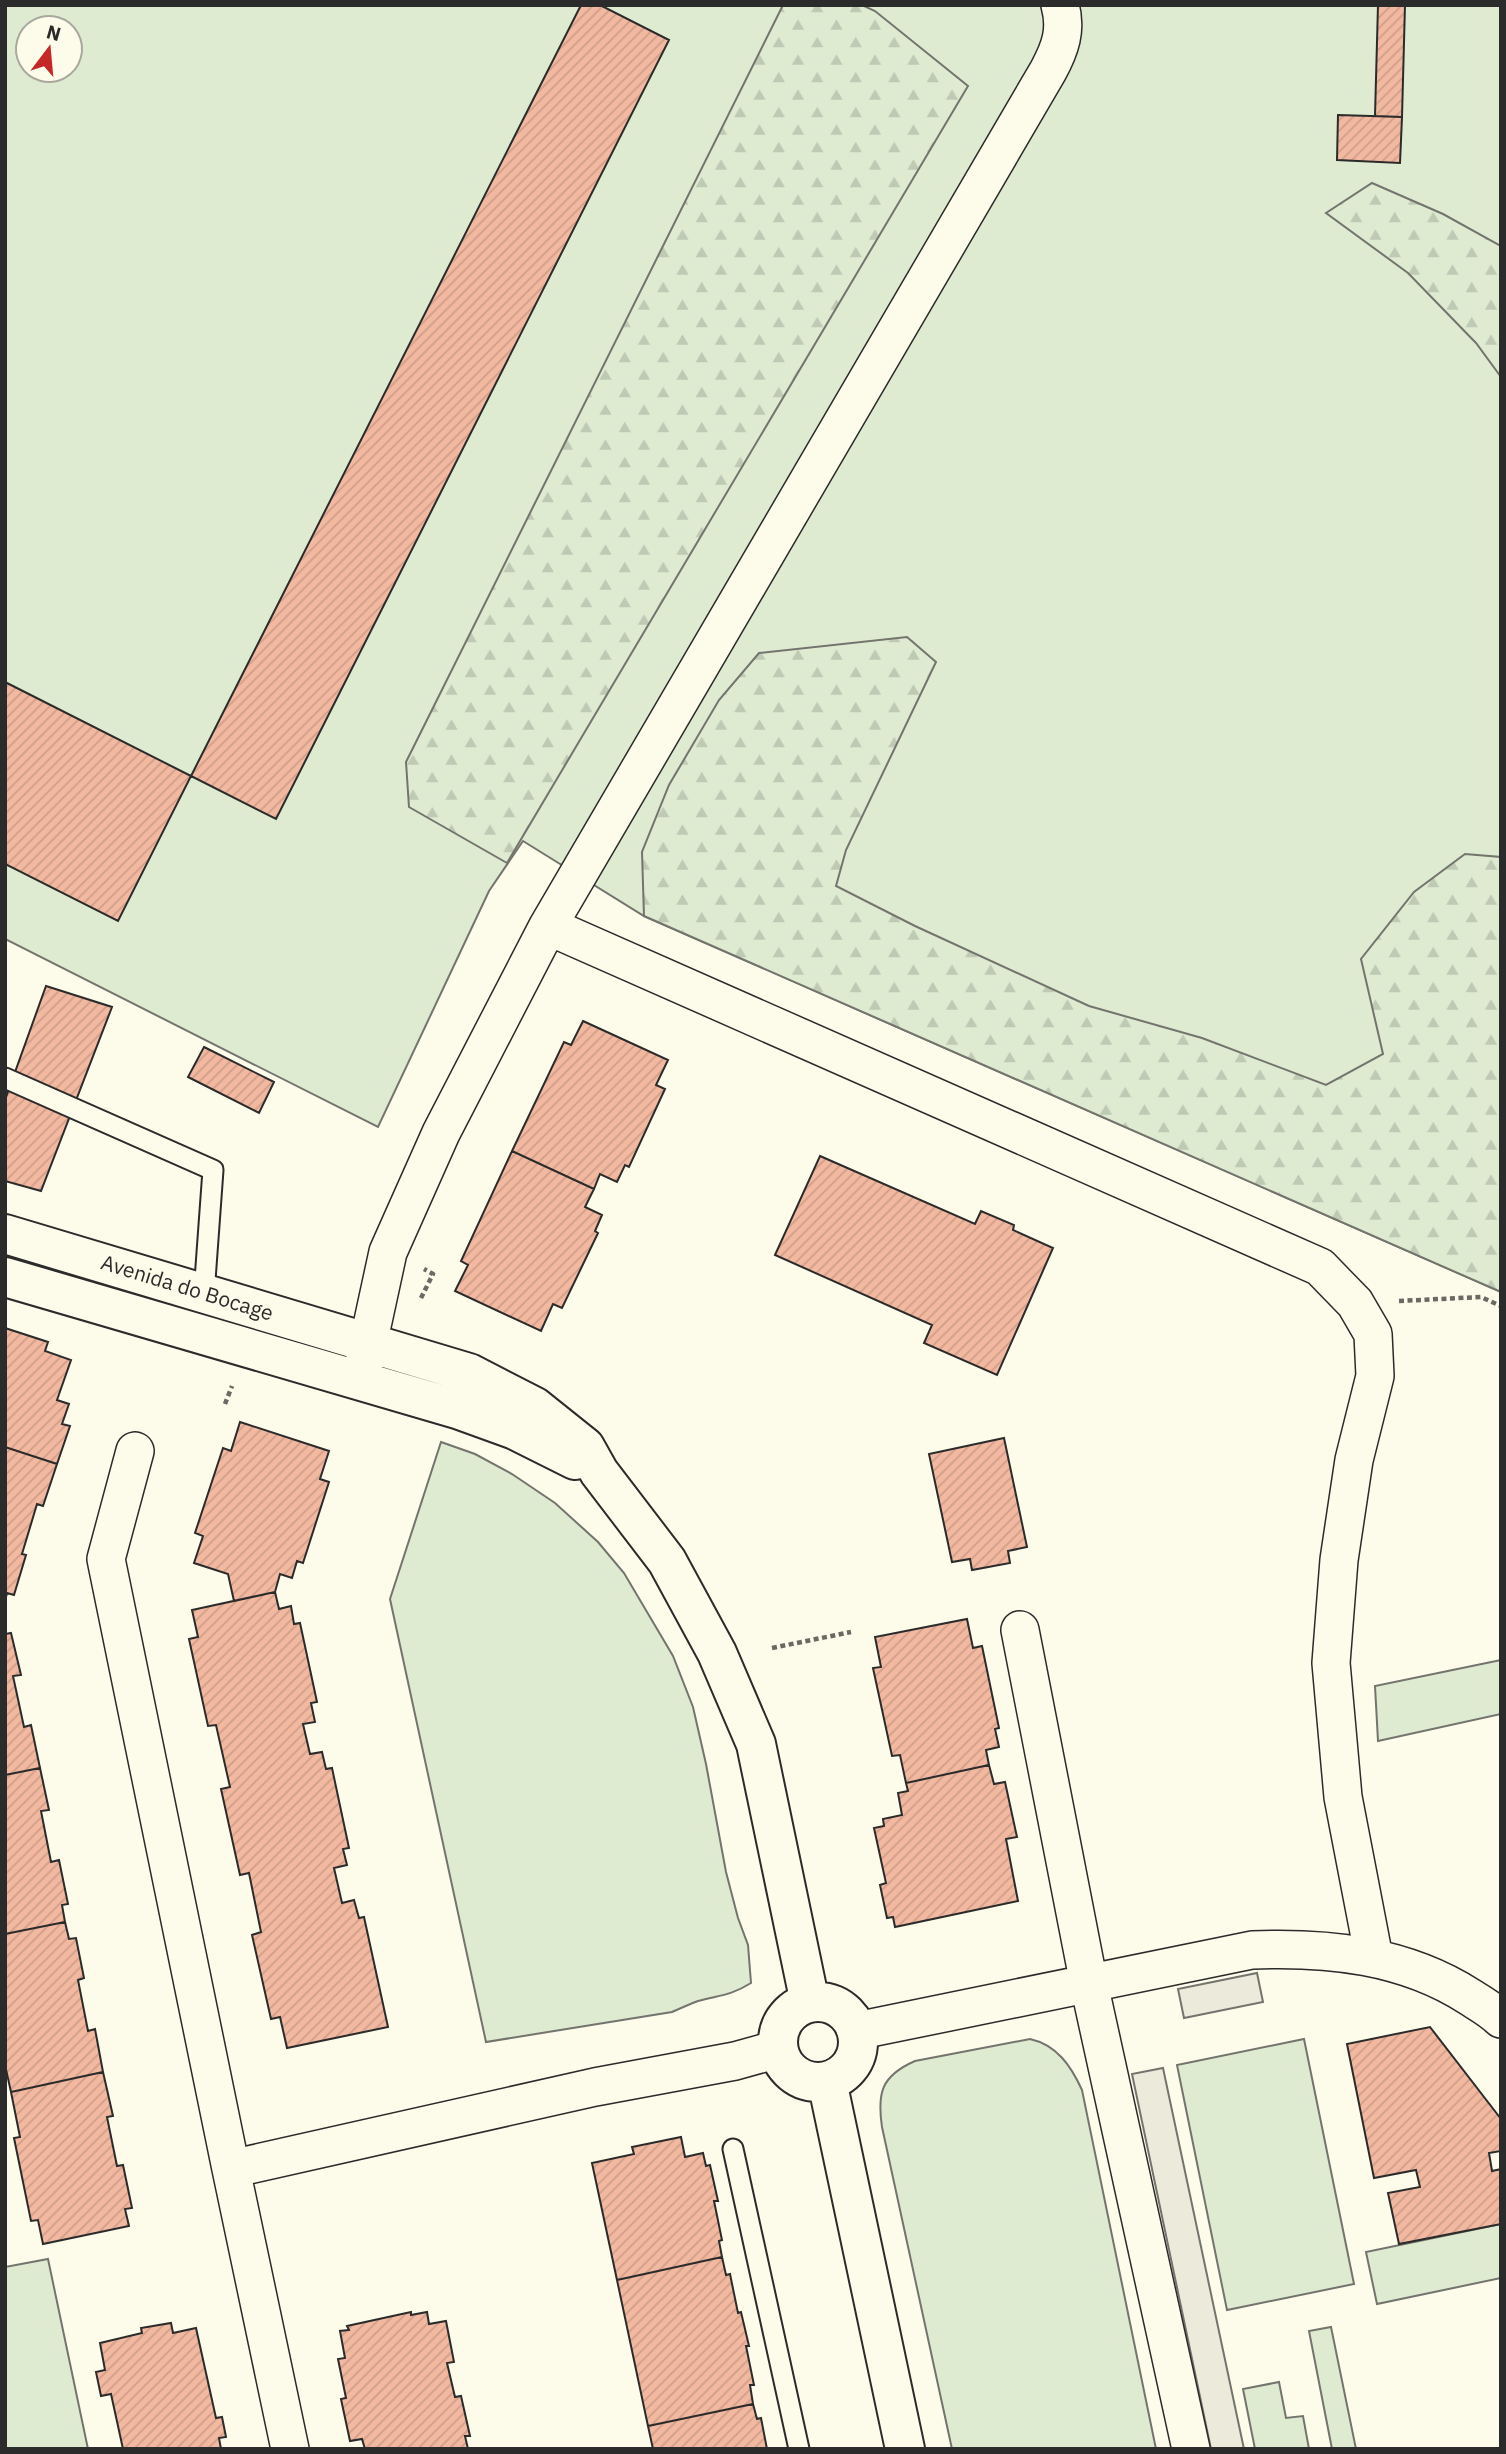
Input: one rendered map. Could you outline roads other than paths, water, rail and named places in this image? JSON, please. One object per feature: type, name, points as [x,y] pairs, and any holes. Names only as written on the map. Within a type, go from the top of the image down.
[{"type":"main road","name":"Avenida do Bocage","points":[[5,1234],[469,1373],[534,1407],[585,1447],[598,1472],[667,1561],[717,1654],[756,1744],[810,2003]]},
{"type":"main road","name":"Avenida do Bocage","points":[[5,1277],[457,1409],[514,1430],[598,1472]]},
{"type":"main road","points":[[810,2003],[825,2003],[838,2008],[850,2018],[856,2031],[858,2042],[852,2063],[845,2071],[827,2081],[801,2079],[790,2071],[778,2049],[778,2034],[784,2019],[795,2009],[810,2003]]},
{"type":"main road","points":[[827,2081],[905,2449]]},
{"type":"street","points":[[360,1381],[387,1252],[442,1133],[548,926],[1048,71],[1063,36],[1060,5]]},
{"type":"street","points":[[548,926],[1320,1267],[1355,1303],[1373,1334],[1375,1376],[1352,1473],[1339,1560],[1331,1663],[1343,1797],[1374,1958]]},
{"type":"street","points":[[135,1451],[106,1559],[290,2449]]},
{"type":"street","points":[[1020,1630],[1089,1984],[1191,2449]]},
{"type":"street","points":[[856,2031],[1252,1950],[1293,1948],[1335,1951],[1417,1970],[1458,1989],[1501,2019]]},
{"type":"street","points":[[231,2169],[595,2088],[735,2061],[778,2049]]},
{"type":"lane","points":[[5,1078],[213,1170],[204,1294],[188,1314],[150,1319]]},
{"type":"lane","points":[[733,2150],[799,2449]]}]
